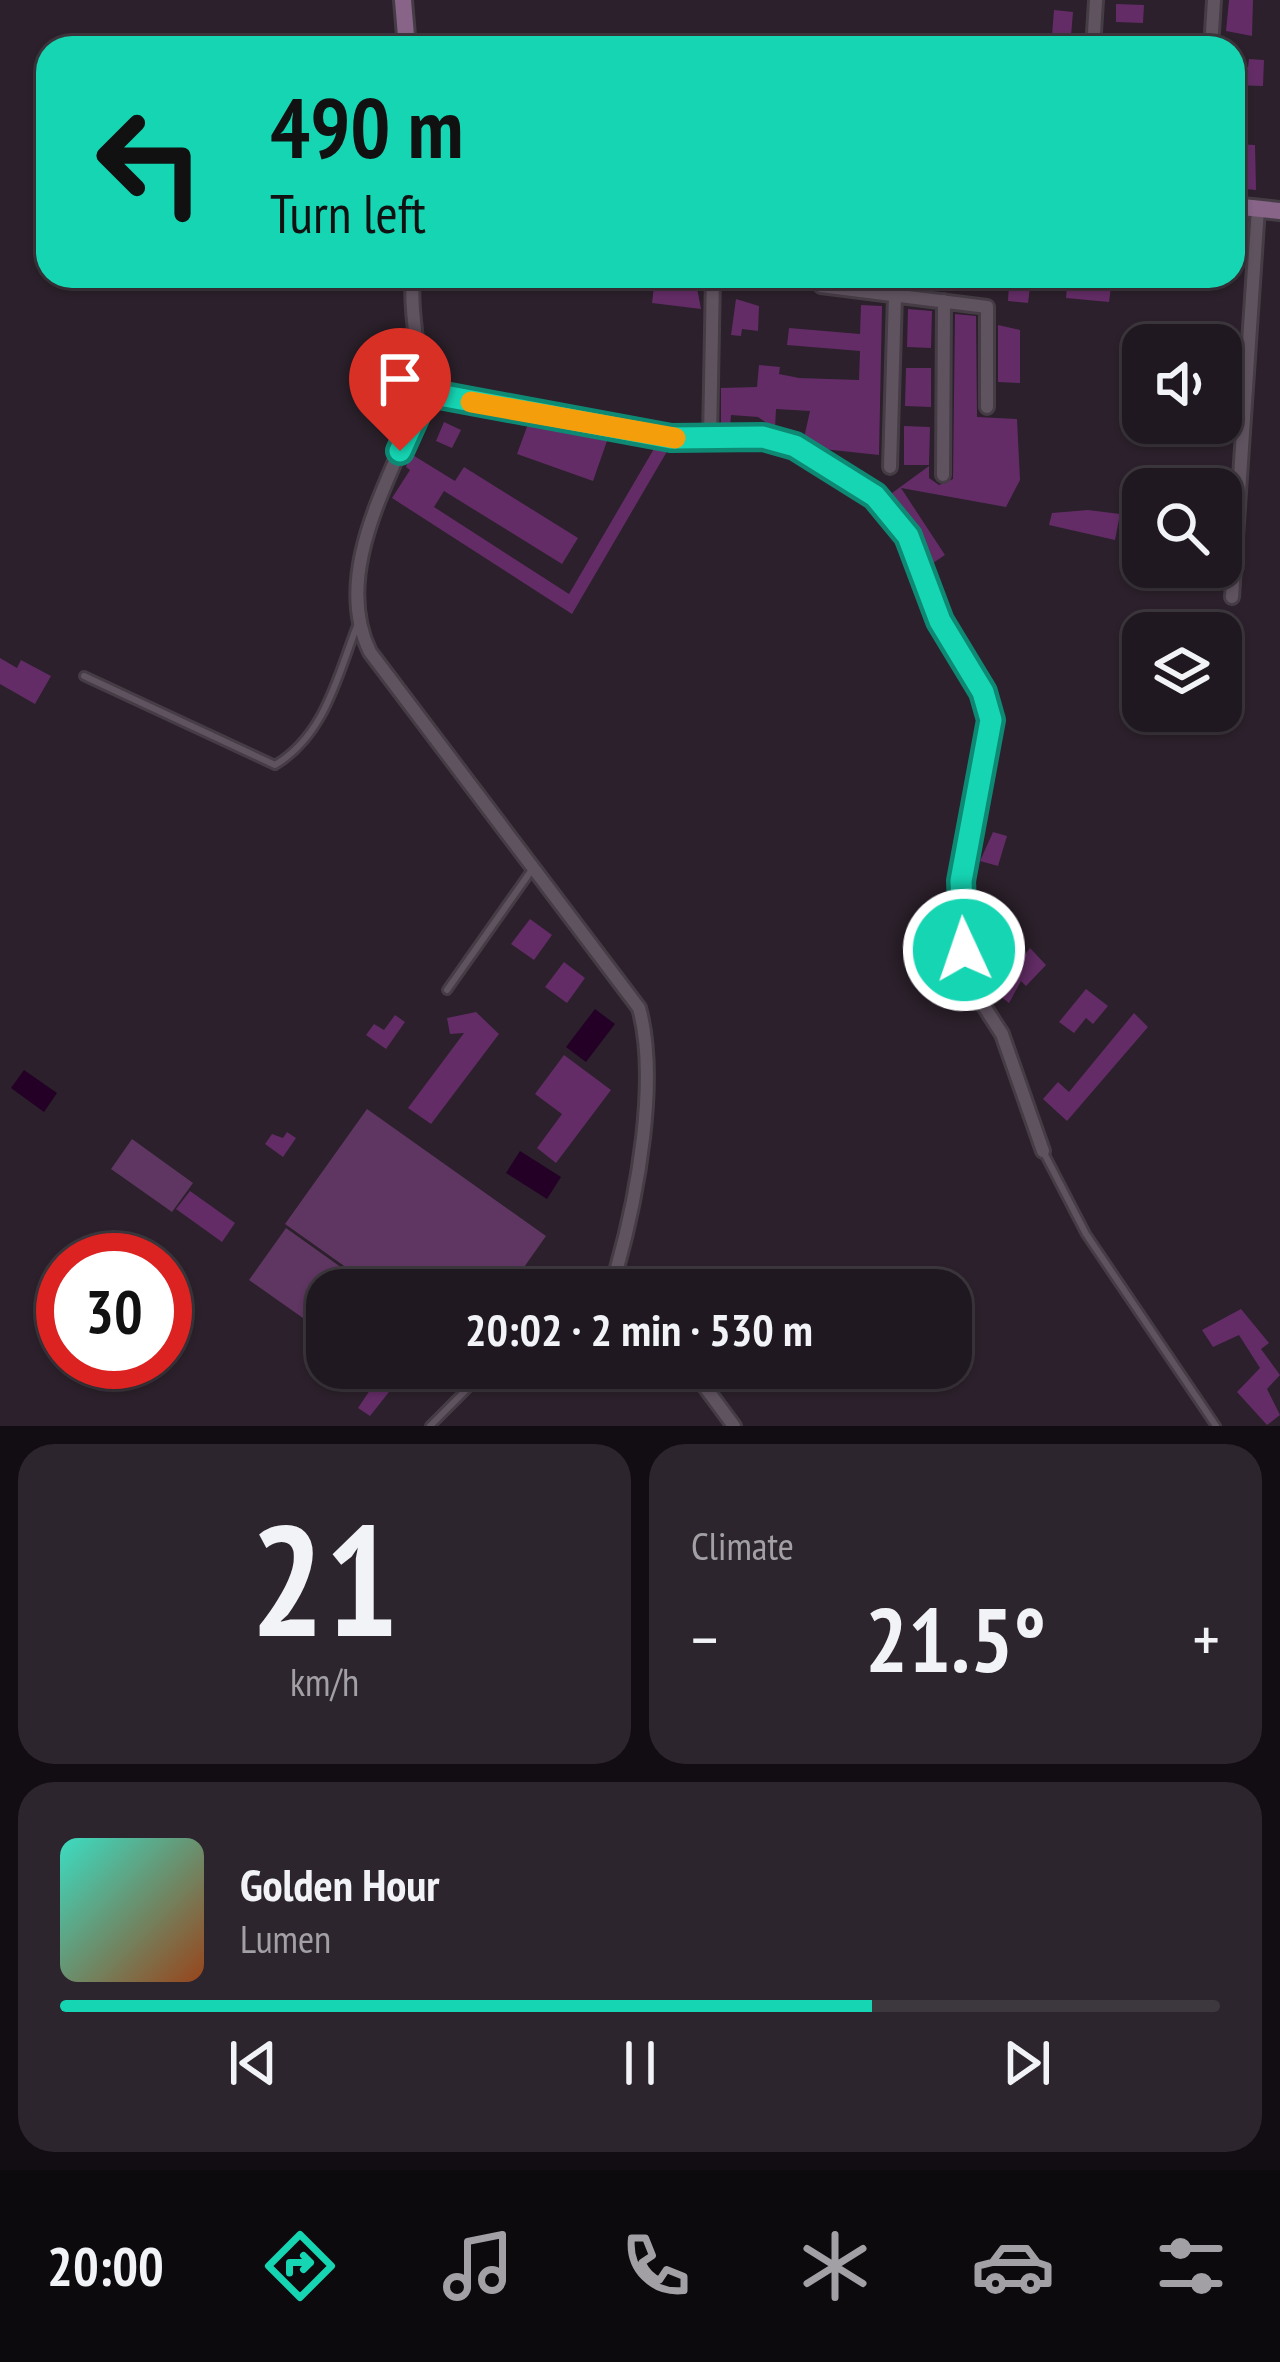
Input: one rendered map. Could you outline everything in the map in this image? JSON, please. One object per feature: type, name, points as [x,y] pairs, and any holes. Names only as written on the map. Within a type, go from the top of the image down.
[{"type":"street","points":[[403,0],[406,36]]},
{"type":"street","points":[[1211,36],[1214,0]]},
{"type":"street","points":[[1094,36],[1096,1]]},
{"type":"street","points":[[1245,207],[1280,211]]},
{"type":"street","points":[[1232,597],[1258,208]]},
{"type":"street","points":[[412,288],[409,317],[419,409],[381,493],[359,566],[358,622],[370,652],[639,1008],[650,1048],[626,1234],[617,1268]]},
{"type":"street","points":[[710,438],[713,288]]},
{"type":"street","points":[[837,288],[987,307],[987,407]]},
{"type":"street","points":[[890,467],[895,295]]},
{"type":"street","points":[[943,475],[944,301]]},
{"type":"street","points":[[418,386],[439,395],[608,430],[763,437],[795,446],[875,496],[908,536],[940,621],[983,692],[991,720],[958,918],[969,983],[1002,1034],[1043,1151]]},
{"type":"street","points":[[707,1389],[734,1426]]},
{"type":"lane","points":[[84,676],[275,765],[304,743],[320,722],[358,622]]},
{"type":"lane","points":[[447,990],[533,868]]},
{"type":"lane","points":[[1043,1151],[1087,1234],[1216,1426]]},
{"type":"lane","points":[[430,1426],[467,1389]]},
{"type":"shaded area","points":[[595,1009],[615,1024],[586,1062],[566,1047]]},
{"type":"shaded area","points":[[24,1070],[57,1093],[44,1112],[11,1088]]},
{"type":"shaded area","points":[[367,1109],[546,1236],[523,1269],[348,1269],[285,1224]]},
{"type":"shaded area","points":[[132,1139],[193,1183],[172,1212],[111,1169]]},
{"type":"shaded area","points":[[520,1151],[561,1177],[547,1199],[506,1173]]},
{"type":"shaded area","points":[[286,1228],[344,1269],[306,1269],[306,1320],[249,1280]]},
{"type":"building","points":[[1229,0],[1253,0],[1252,36],[1226,31]]},
{"type":"building","points":[[1116,4],[1144,5],[1143,23],[1116,22]]},
{"type":"building","points":[[1054,10],[1073,12],[1071,36],[1052,36]]},
{"type":"building","points":[[1249,59],[1264,60],[1263,86],[1245,85]]},
{"type":"building","points":[[1245,145],[1255,145],[1256,190],[1245,189]]},
{"type":"building","points":[[654,288],[697,288],[701,309],[652,303]]},
{"type":"building","points":[[1009,288],[1030,288],[1028,303],[1008,301]]},
{"type":"building","points":[[1067,288],[1111,288],[1109,302],[1066,298]]},
{"type":"building","points":[[736,299],[759,306],[758,331],[742,329],[741,336],[731,335]]},
{"type":"building","points":[[861,305],[882,306],[879,455],[823,449],[804,438],[810,411],[776,409],[775,429],[758,417],[731,415],[730,427],[721,427],[721,388],[757,387],[759,365],[780,367],[779,374],[799,378],[859,380],[860,351],[787,345],[789,328],[860,334]]},
{"type":"building","points":[[908,309],[932,311],[931,348],[907,347]]},
{"type":"building","points":[[955,314],[976,316],[977,417],[1017,419],[1020,480],[1006,507],[901,488],[945,555],[930,565],[917,530],[888,496],[929,466],[929,478],[939,485],[953,479]]},
{"type":"building","points":[[998,325],[1020,330],[1020,383],[998,382]]},
{"type":"building","points":[[906,368],[931,368],[931,407],[905,406]]},
{"type":"building","points":[[444,422],[461,430],[452,448],[436,441]]},
{"type":"building","points":[[528,424],[607,441],[593,481],[517,454]]},
{"type":"building","points":[[904,426],[930,427],[929,465],[904,465]]},
{"type":"building","points":[[655,447],[669,448],[572,614],[392,498],[410,470],[406,467],[411,454],[455,481],[464,467],[578,538],[562,564],[444,491],[434,507],[569,594]]},
{"type":"building","points":[[1052,513],[1120,514],[1115,540],[1049,525]]},
{"type":"building","points":[[0,658],[17,668],[21,660],[51,676],[35,704],[0,684]]},
{"type":"building","points":[[993,832],[1007,836],[998,866],[980,861]]},
{"type":"building","points":[[998,917],[1014,930],[991,960],[975,948]]},
{"type":"building","points":[[530,919],[552,935],[534,960],[511,944]]},
{"type":"building","points":[[1030,948],[1046,965],[1026,986],[1021,981],[1009,1003],[996,993]]},
{"type":"building","points":[[564,962],[585,978],[567,1003],[545,987]]},
{"type":"building","points":[[1086,989],[1108,1006],[1093,1024],[1086,1018],[1074,1033],[1059,1022]]},
{"type":"building","points":[[476,1012],[499,1034],[431,1124],[408,1108],[464,1033],[450,1034],[447,1018]]},
{"type":"building","points":[[1134,1013],[1148,1027],[1067,1121],[1043,1099],[1058,1082],[1069,1092]]},
{"type":"building","points":[[395,1015],[405,1022],[386,1049],[366,1035],[374,1024],[384,1030]]},
{"type":"building","points":[[564,1055],[611,1090],[556,1163],[537,1148],[562,1114],[535,1094]]},
{"type":"building","points":[[287,1132],[296,1138],[283,1157],[265,1144],[272,1134],[283,1138]]},
{"type":"building","points":[[190,1191],[235,1223],[222,1242],[176,1209]]},
{"type":"building","points":[[1241,1309],[1269,1343],[1261,1349],[1280,1375],[1267,1389],[1280,1415],[1267,1425],[1237,1392],[1260,1368],[1239,1335],[1213,1347],[1202,1330]]},
{"type":"building","points":[[371,1389],[391,1389],[370,1416],[358,1408]]},
{"type":"slow traffic","points":[[471,402],[608,430],[675,438]]},
{"type":"route","points":[[400,451],[419,409],[418,386],[439,395],[608,430],[671,438],[763,437],[795,446],[875,496],[908,536],[940,621],[983,692],[991,720],[961,881],[958,918],[964,950]]}]
